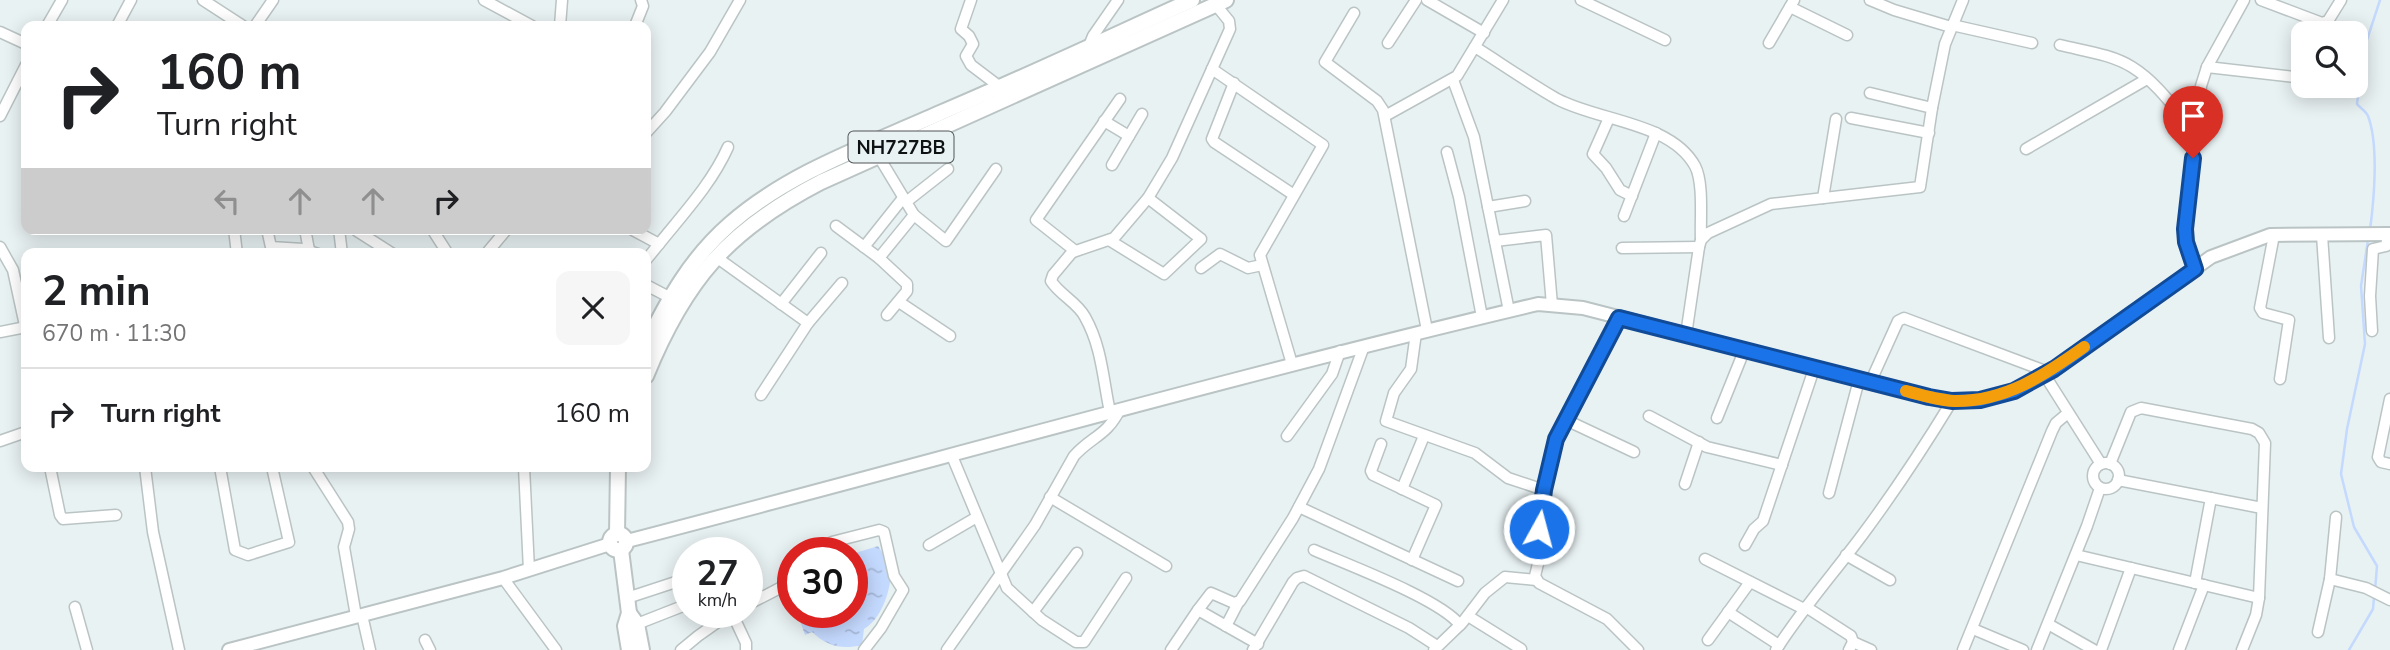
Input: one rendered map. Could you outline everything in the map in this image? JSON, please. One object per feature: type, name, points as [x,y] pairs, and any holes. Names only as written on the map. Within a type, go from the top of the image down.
[{"type":"highway","name":"NH727BB","points":[[651,363],[695,282],[716,257],[756,212],[819,167],[1192,0]]},
{"type":"highway","name":"NH727BB","points":[[651,335],[685,271],[729,225],[1221,2]]},
{"type":"highway","points":[[618,472],[619,542],[631,611],[642,650]]},
{"type":"highway","points":[[629,650],[625,625],[631,611]]},
{"type":"main road","points":[[229,650],[502,578],[619,542],[952,456],[1340,351],[1538,304],[1583,308],[1814,369],[1952,401],[1980,400],[2014,391],[2046,373],[2211,257],[2274,236],[2388,234]]},
{"type":"street","points":[[50,21],[62,0]]},
{"type":"street","points":[[120,21],[131,0]]},
{"type":"street","points":[[203,0],[235,21]]},
{"type":"street","points":[[258,21],[273,0]]},
{"type":"street","points":[[484,0],[523,21]]},
{"type":"street","points":[[554,0],[561,6]]},
{"type":"street","points":[[637,21],[643,6],[642,0]]},
{"type":"street","points":[[651,127],[710,52],[740,0]]},
{"type":"street","points":[[971,0],[961,29],[973,44],[966,56],[971,65],[1012,96]]},
{"type":"street","points":[[1089,46],[1118,0]]},
{"type":"street","points":[[1388,43],[1416,0]]},
{"type":"street","points":[[1427,0],[1484,33]]},
{"type":"street","points":[[1385,116],[1453,80],[1503,0]]},
{"type":"street","points":[[1581,0],[1665,40]]},
{"type":"street","points":[[1870,0],[1894,10],[1952,26],[2032,43]]},
{"type":"street","points":[[1700,244],[1708,233],[1764,206],[1920,187],[1945,44],[1963,0]]},
{"type":"street","points":[[2195,269],[2186,242],[2185,229],[2201,86],[2207,67],[2244,0]]},
{"type":"street","points":[[2260,0],[2322,23],[2328,21],[2341,0]]},
{"type":"street","points":[[947,650],[1035,525],[1074,456],[1110,427],[1115,411],[1103,382],[1101,356],[1086,317],[1051,281],[1073,252],[1114,239],[1148,198],[1172,158],[1230,25],[1221,2]]},
{"type":"street","points":[[1769,43],[1792,3],[1847,36]]},
{"type":"street","points":[[1354,13],[1325,62],[1377,101],[1385,116],[1422,332],[1411,369],[1396,389],[1386,418],[1388,422],[1423,436],[1475,453],[1508,478],[1544,490]]},
{"type":"street","points":[[0,32],[21,42]]},
{"type":"street","points":[[2060,45],[2132,66],[2147,79],[2196,135]]},
{"type":"street","points":[[1475,47],[1557,99],[1656,133],[1687,156],[1696,169],[1699,184],[1700,244],[1686,335]]},
{"type":"street","points":[[2207,67],[2291,77]]},
{"type":"street","points":[[1212,69],[1323,145],[1261,249],[1260,255],[1292,364]]},
{"type":"street","points":[[0,116],[21,75]]},
{"type":"street","points":[[2026,149],[2147,79]]},
{"type":"street","points":[[1453,80],[1473,131],[1508,311]]},
{"type":"street","points":[[1234,83],[1212,139],[1294,195]]},
{"type":"street","points":[[1870,93],[1932,108]]},
{"type":"street","points":[[1073,252],[1073,247],[1038,222],[1036,217],[1120,99]]},
{"type":"street","points":[[1112,165],[1142,114]]},
{"type":"street","points":[[1609,118],[1593,154],[1606,167],[1619,190],[1632,196]]},
{"type":"street","points":[[1851,118],[1928,133]]},
{"type":"street","points":[[1823,198],[1836,119]]},
{"type":"street","points":[[1104,121],[1129,136]]},
{"type":"street","points":[[1624,216],[1656,133]]},
{"type":"street","points":[[651,254],[722,161],[728,147]]},
{"type":"street","points":[[1447,152],[1482,317]]},
{"type":"street","points":[[879,157],[914,215],[943,241],[949,240],[996,169]]},
{"type":"street","points":[[864,247],[904,200],[948,169]]},
{"type":"street","points":[[1109,240],[1164,274],[1201,239],[1148,198]]},
{"type":"street","points":[[1488,207],[1525,201]]},
{"type":"street","points":[[878,258],[914,215]]},
{"type":"street","points":[[836,226],[907,284],[907,291],[887,315]]},
{"type":"street","points":[[2372,331],[2370,296],[2373,249],[2386,246],[2388,234]]},
{"type":"street","points":[[268,235],[271,247],[280,248]]},
{"type":"street","points":[[363,235],[384,248]]},
{"type":"street","points":[[642,235],[659,244]]},
{"type":"street","points":[[1495,241],[1546,235],[1552,305]]},
{"type":"street","points":[[2328,235],[2329,338]]},
{"type":"street","points":[[2274,236],[2260,308],[2263,313],[2289,320],[2280,379]]},
{"type":"street","points":[[1622,248],[1700,244]]},
{"type":"street","points":[[0,247],[13,270],[21,306]]},
{"type":"street","points":[[781,303],[821,253]]},
{"type":"street","points":[[1201,268],[1220,254],[1248,268],[1262,265]]},
{"type":"street","points":[[716,257],[808,323]]},
{"type":"street","points":[[761,395],[808,323],[842,283]]},
{"type":"street","points":[[651,288],[669,297]]},
{"type":"street","points":[[899,302],[950,336]]},
{"type":"street","points":[[1536,580],[1544,540],[1539,529],[1544,490],[1554,445],[1619,318]]},
{"type":"street","points":[[1829,493],[1864,381],[1898,321],[1904,318],[2046,373],[2068,413],[2106,464],[2118,472],[2118,480],[2109,489],[2100,488],[2093,478],[2095,469],[2106,464],[2131,412],[2135,409],[2252,429],[2259,433],[2265,443],[2259,598],[2256,615],[2242,650]]},
{"type":"street","points":[[0,332],[21,330]]},
{"type":"street","points":[[1226,626],[1299,507],[1329,444],[1364,346]]},
{"type":"street","points":[[1287,436],[1332,374],[1340,351]]},
{"type":"street","points":[[1717,418],[1744,351]]},
{"type":"street","points":[[1745,545],[1763,521],[1814,369]]},
{"type":"street","points":[[2390,399],[2388,424],[2378,457],[2381,462],[2390,464]]},
{"type":"street","points":[[1728,612],[1778,648],[1924,448],[1952,401]]},
{"type":"street","points":[[1963,650],[2052,431],[2056,423],[2068,413]]},
{"type":"street","points":[[1649,416],[1717,449],[1782,465]]},
{"type":"street","points":[[1566,420],[1634,452]]},
{"type":"street","points":[[0,441],[21,434]]},
{"type":"street","points":[[1402,489],[1423,436]]},
{"type":"street","points":[[1685,484],[1699,442]]},
{"type":"street","points":[[1381,444],[1371,474],[1436,507],[1412,560]]},
{"type":"street","points":[[952,456],[1007,588],[1033,612],[1076,642],[1084,642],[1126,578]]},
{"type":"street","points":[[51,472],[63,519],[116,515]]},
{"type":"street","points":[[146,472],[153,533],[178,650]]},
{"type":"street","points":[[221,472],[235,550],[247,555],[289,542],[273,472]]},
{"type":"street","points":[[316,472],[348,522],[344,547],[370,650]]},
{"type":"street","points":[[524,472],[529,570]]},
{"type":"street","points":[[2118,480],[2262,508]]},
{"type":"street","points":[[2037,650],[2100,488]]},
{"type":"street","points":[[1050,498],[1166,566]]},
{"type":"street","points":[[2179,650],[2199,584],[2211,498]]},
{"type":"street","points":[[1299,507],[1458,581]]},
{"type":"street","points":[[929,545],[977,517]]},
{"type":"street","points":[[2318,632],[2330,579],[2336,517]]},
{"type":"street","points":[[852,537],[879,530],[884,532],[894,576],[903,587],[887,619],[864,650]]},
{"type":"street","points":[[1314,550],[1420,597],[1451,614],[1460,625]]},
{"type":"street","points":[[1033,612],[1077,553]]},
{"type":"street","points":[[1846,555],[1890,580]]},
{"type":"street","points":[[2076,555],[2259,598]]},
{"type":"street","points":[[1704,559],[1805,608],[1852,636],[1851,646],[1871,650]]},
{"type":"street","points":[[2101,650],[2131,568]]},
{"type":"street","points":[[1198,610],[1256,647],[1293,582],[1304,576],[1409,628],[1434,649],[1460,625],[1485,593],[1505,577],[1536,580],[1607,618],[1638,650]]},
{"type":"street","points":[[502,578],[556,650]]},
{"type":"street","points":[[2330,579],[2366,588],[2386,597]]},
{"type":"street","points":[[1708,640],[1750,582]]},
{"type":"street","points":[[631,611],[672,587]]},
{"type":"street","points":[[1171,650],[1211,593],[1238,603]]},
{"type":"street","points":[[631,611],[672,606]]},
{"type":"street","points":[[75,607],[87,650]]},
{"type":"street","points":[[1468,616],[1521,649]]},
{"type":"street","points":[[2048,624],[2094,650]]},
{"type":"street","points":[[681,650],[711,628]]},
{"type":"street","points":[[739,628],[746,643],[746,650]]},
{"type":"street","points":[[1973,629],[2023,650]]},
{"type":"street","points":[[425,640],[430,650]]},
{"type":"water","points":[[878,546],[884,555],[890,556],[891,575],[883,606],[878,616],[868,626],[868,549]]},
{"type":"water","points":[[803,628],[865,628],[862,645],[847,647],[829,644],[812,632],[805,635]]},
{"type":"waterway","points":[[2370,230],[2374,142],[2368,116],[2357,104],[2363,52],[2380,0]]},
{"type":"waterway","points":[[2368,240],[2361,286],[2365,344],[2347,429],[2341,474],[2354,527],[2377,566],[2375,590]]},
{"type":"waterway","points":[[2349,650],[2373,609],[2374,597]]},
{"type":"slow traffic","points":[[1906,391],[1952,401],[1980,400],[2014,391],[2054,369],[2084,347]]},
{"type":"route","points":[[1539,529],[1544,490],[1556,439],[1619,318],[1929,397],[1952,401],[1980,400],[2014,391],[2054,369],[2195,269],[2186,242],[2185,229],[2193,158]]}]
